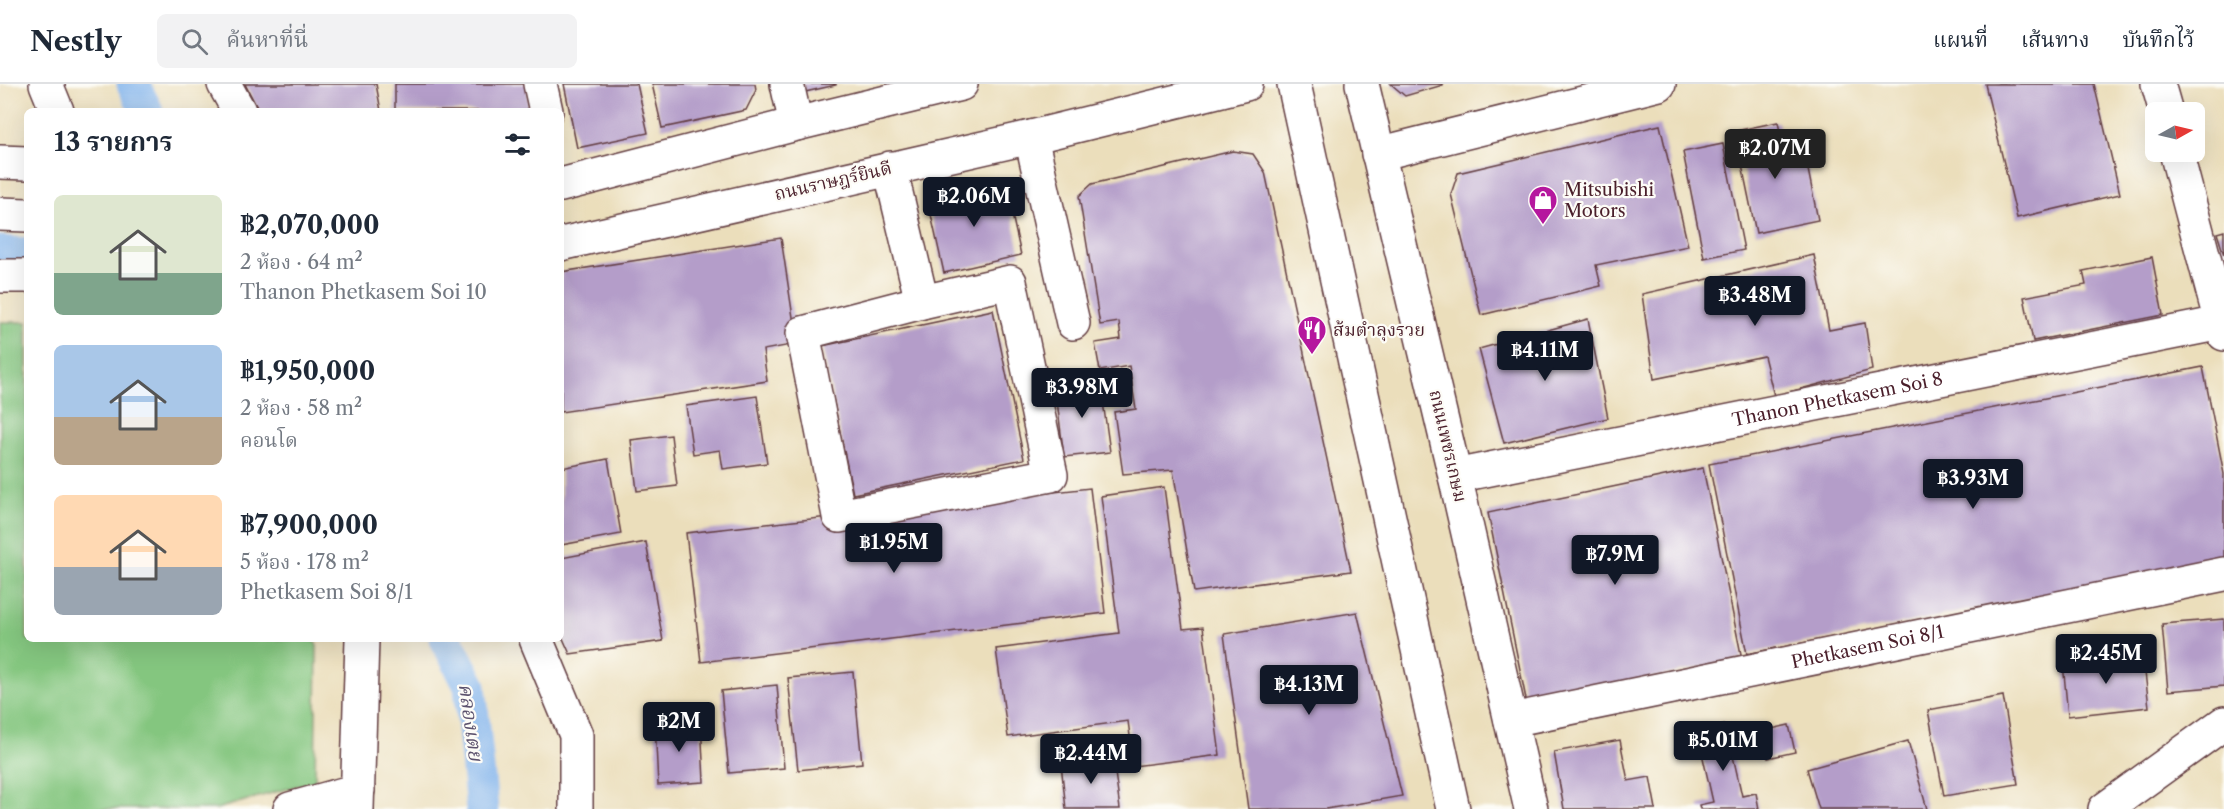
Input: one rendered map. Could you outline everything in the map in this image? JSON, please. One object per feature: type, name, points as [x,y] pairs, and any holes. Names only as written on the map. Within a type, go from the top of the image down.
[{"type":"street","points":[[46,84],[56,108]]},
{"type":"street","points":[[224,84],[237,108]]},
{"type":"street","points":[[540,84],[545,108]]},
{"type":"street","points":[[787,84],[796,123]]},
{"type":"street","points":[[564,183],[796,123],[961,84]]},
{"type":"street","name":"ถนนราษฎร์ยินดี","points":[[564,243],[1031,137],[1246,84]]},
{"type":"street","points":[[1294,84],[1453,809]]},
{"type":"street","name":"ถนนเพชรเกษม","points":[[1362,84],[1531,809]]},
{"type":"street","points":[[1378,154],[1659,84]]},
{"type":"street","points":[[2158,84],[2163,102]]},
{"type":"street","points":[[1031,137],[1073,323]]},
{"type":"street","points":[[0,162],[24,163]]},
{"type":"street","points":[[2179,162],[2223,328]]},
{"type":"street","points":[[890,168],[922,302]]},
{"type":"street","points":[[0,214],[24,215]]},
{"type":"street","points":[[0,276],[24,276]]},
{"type":"street","points":[[1010,282],[1051,475],[839,516],[803,333],[922,302],[1010,282]]},
{"type":"street","name":"Thanon Phetkasem Soi 8","points":[[1455,476],[2223,328]]},
{"type":"street","name":"Phetkasem Soi 8/1","points":[[1511,720],[2224,574]]},
{"type":"street","points":[[290,809],[358,800],[362,642]]},
{"type":"street","points":[[537,642],[576,735],[576,809]]},
{"type":"street","points":[[2105,809],[2224,723]]},
{"type":"green space","points":[[0,322],[24,322],[24,642],[315,642],[317,646],[315,781],[216,809],[0,809]]},
{"type":"building","points":[[245,84],[376,84],[380,108],[257,108]]},
{"type":"building","points":[[395,84],[528,84],[528,108],[395,108]]},
{"type":"building","points":[[564,84],[637,84],[648,133],[577,148]]},
{"type":"building","points":[[652,84],[755,84],[756,90],[746,110],[662,128]]},
{"type":"building","points":[[803,84],[836,84],[836,85],[805,92]]},
{"type":"building","points":[[1391,84],[1443,84],[1443,85],[1405,96]]},
{"type":"building","points":[[1985,84],[2094,84],[2120,194],[2017,218]]},
{"type":"building","points":[[1778,122],[1784,152],[1804,149],[1818,220],[1756,233],[1735,131]]},
{"type":"building","points":[[1660,125],[1688,246],[1596,265],[1601,286],[1481,315],[1451,194],[1458,173]]},
{"type":"building","points":[[1723,144],[1744,250],[1704,258],[1683,152]]},
{"type":"building","points":[[1233,151],[1253,154],[1265,172],[1351,571],[1194,592],[1173,470],[1123,474],[1114,412],[1136,409],[1129,366],[1100,371],[1095,343],[1121,339],[1119,322],[1100,325],[1079,196],[1092,184]]},
{"type":"building","points":[[1005,183],[1021,255],[944,273],[928,201]]},
{"type":"building","points":[[2224,231],[2224,255],[2217,233]]},
{"type":"building","points":[[781,238],[797,344],[763,350],[767,381],[564,412],[564,272]]},
{"type":"building","points":[[1814,255],[1829,330],[1865,323],[1872,370],[1774,396],[1764,356],[1654,379],[1642,294]]},
{"type":"building","points":[[2152,257],[2163,315],[2033,341],[2024,297],[2086,285],[2083,271]]},
{"type":"building","points":[[993,310],[1024,459],[853,494],[822,346]]},
{"type":"building","points":[[1588,319],[1608,418],[1504,443],[1479,349]]},
{"type":"building","points":[[2203,367],[2224,474],[2224,560],[1747,654],[1709,464]]},
{"type":"building","points":[[1100,380],[1110,452],[1064,457],[1055,385]]},
{"type":"building","points":[[757,396],[767,463],[723,469],[720,450],[693,454],[686,406]]},
{"type":"building","points":[[671,435],[677,486],[637,491],[631,440]]},
{"type":"building","points":[[608,459],[621,534],[564,544],[564,467]]},
{"type":"building","points":[[1703,468],[1742,659],[1527,704],[1488,513]]},
{"type":"building","points":[[1164,487],[1183,629],[1203,627],[1220,755],[1134,766],[1128,721],[1008,737],[996,649],[1119,633],[1101,496]]},
{"type":"building","points":[[1090,488],[1105,613],[701,662],[686,533]]},
{"type":"building","points":[[646,542],[663,641],[570,654],[564,641],[564,557]]},
{"type":"building","points":[[1357,612],[1402,796],[1326,809],[1248,809],[1224,634]]},
{"type":"building","points":[[2224,619],[2224,686],[2168,691],[2162,624]]},
{"type":"building","points":[[2143,655],[2149,707],[2068,716],[2063,663]]},
{"type":"building","points":[[853,672],[862,763],[798,770],[788,678]]},
{"type":"building","points":[[777,685],[784,768],[729,773],[721,691]]},
{"type":"building","points":[[2003,696],[2018,784],[1944,796],[1928,710]]},
{"type":"building","points":[[701,721],[704,782],[658,785],[655,723]]},
{"type":"building","points":[[1726,725],[1742,796],[1756,793],[1759,809],[1700,809],[1699,805],[1713,802],[1697,731]]},
{"type":"building","points":[[1789,725],[1795,752],[1768,758],[1762,731]]},
{"type":"building","points":[[1620,740],[1628,781],[1650,777],[1656,809],[1564,809],[1554,752]]},
{"type":"building","points":[[1908,741],[1927,809],[1819,809],[1807,769]]},
{"type":"building","points":[[1113,758],[1120,809],[1066,809],[1061,764]]},
{"type":"waterway","name":"คลองเตย","points":[[133,84],[145,108]]},
{"type":"waterway","points":[[0,252],[24,254]]},
{"type":"waterway","name":"คลองเตย","points":[[448,642],[470,686],[482,809]]},
{"type":"place","name":"Mitsubishi Motors","points":[[1543,226]]},
{"type":"place","name":"ส้มตำลุงรวย","points":[[1312,356]]}]
